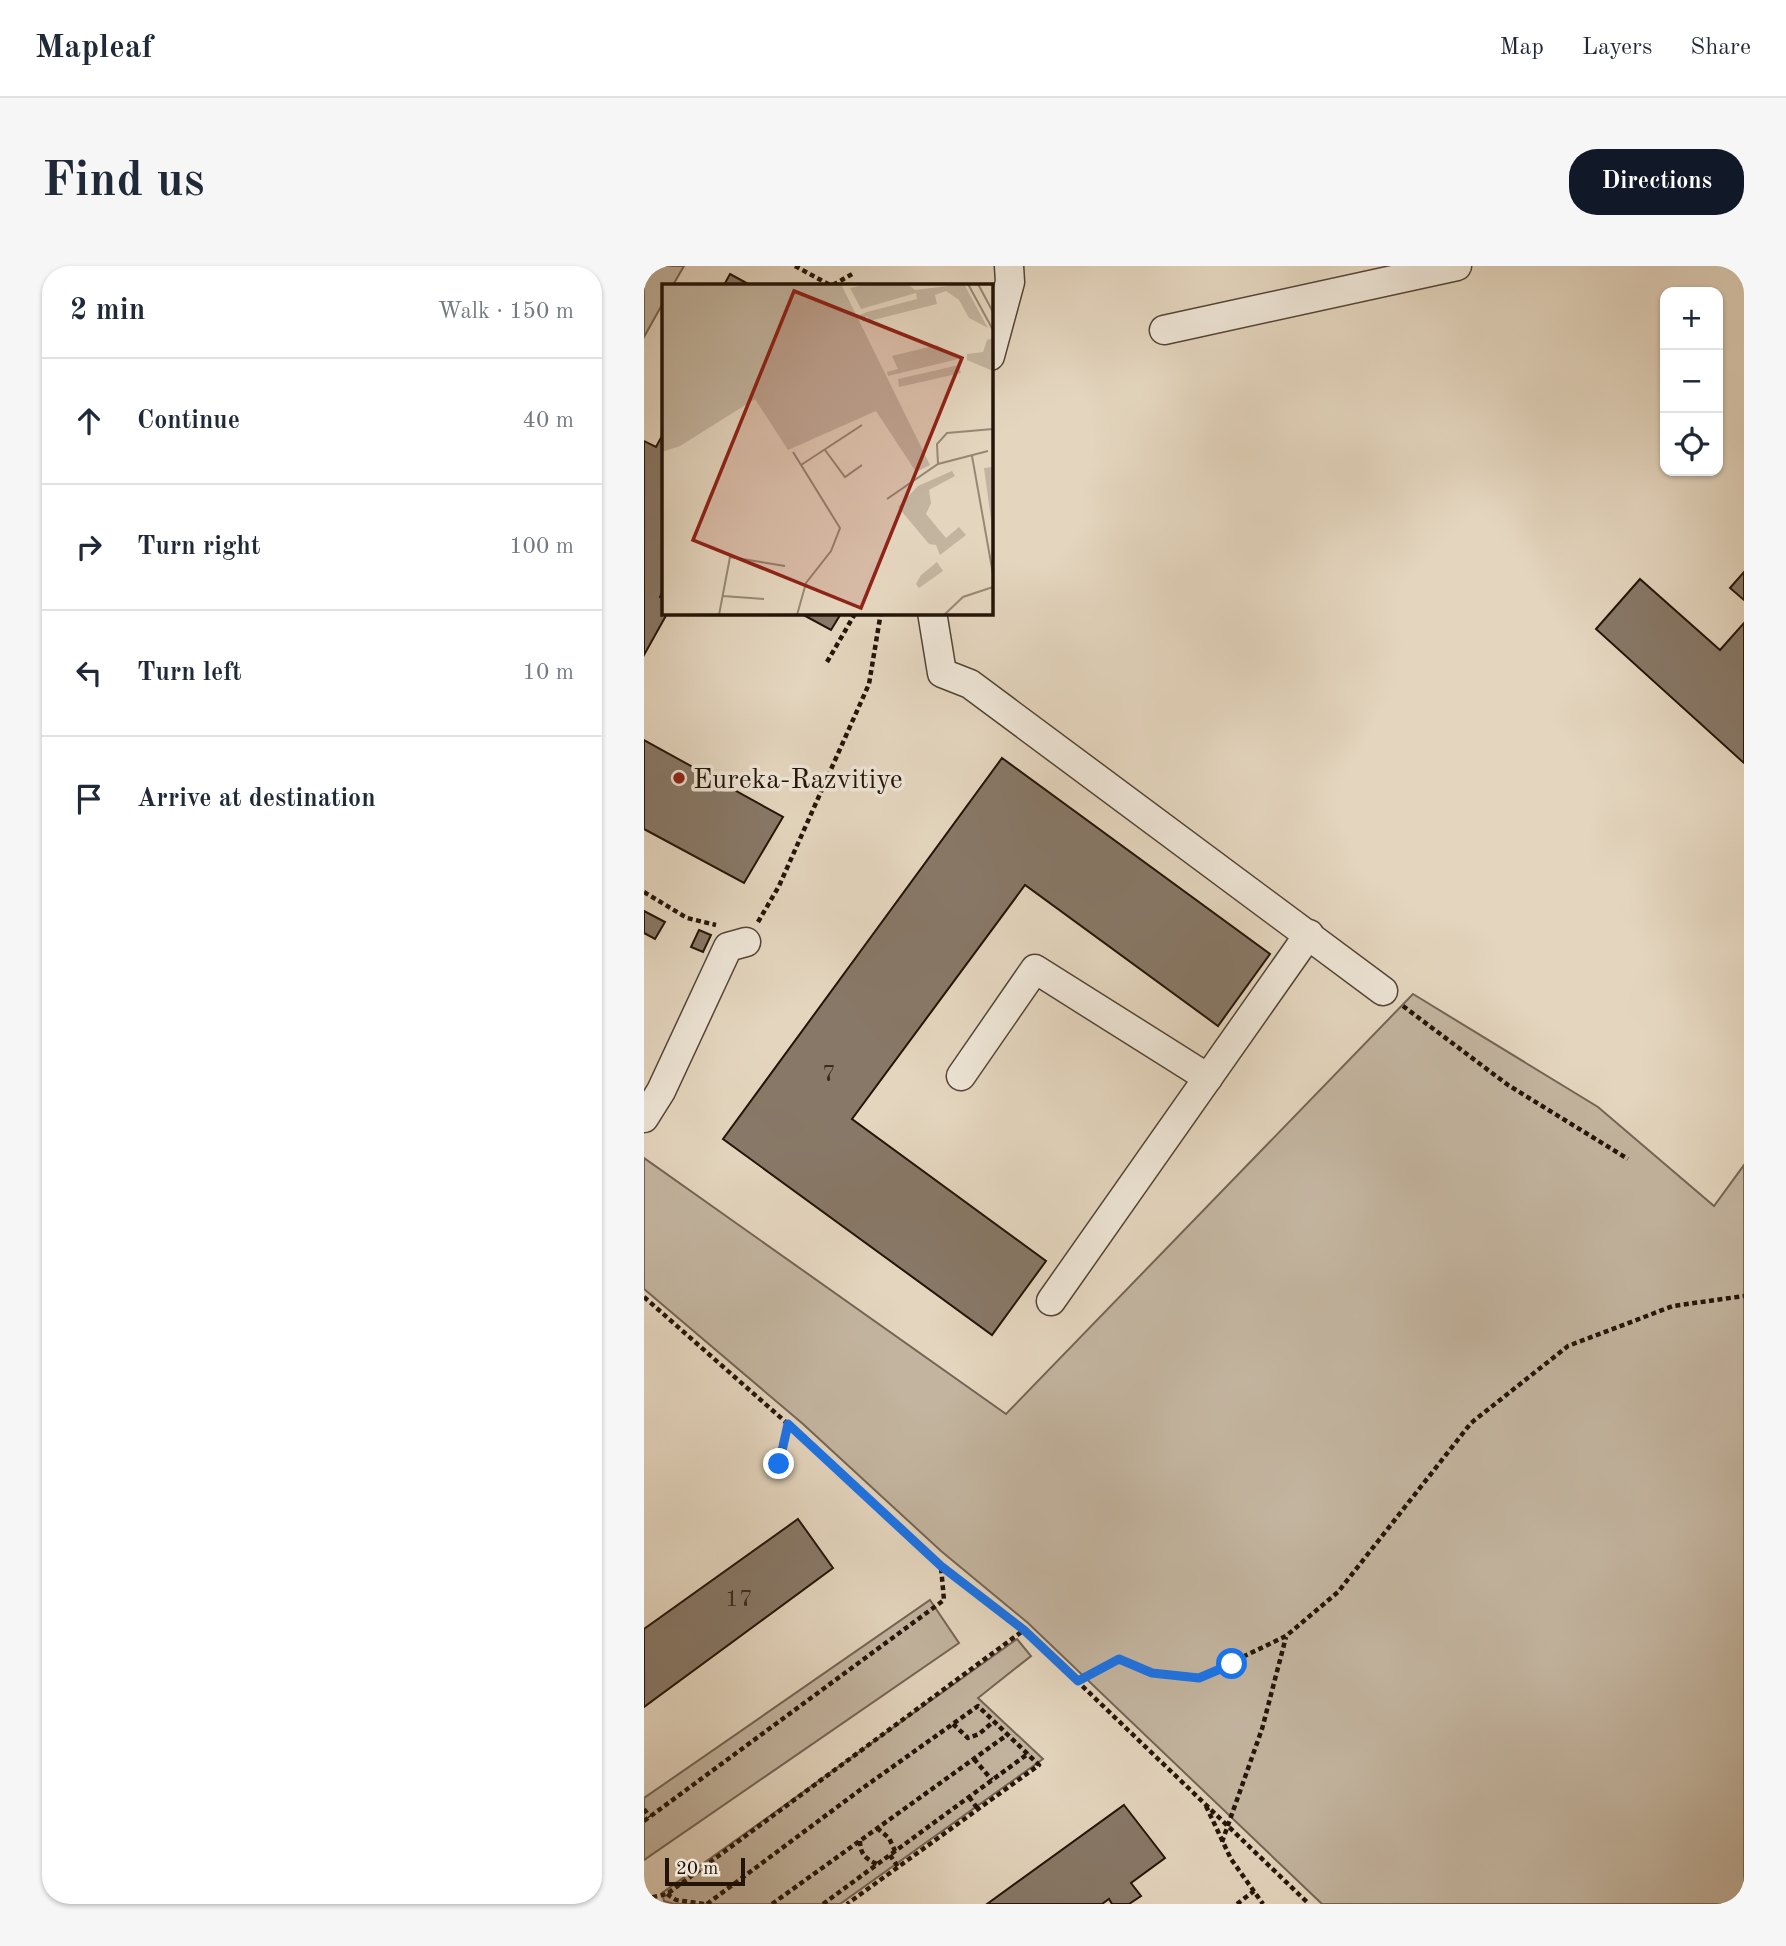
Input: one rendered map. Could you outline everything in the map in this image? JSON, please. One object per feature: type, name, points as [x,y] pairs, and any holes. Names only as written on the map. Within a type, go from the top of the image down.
[{"type":"street","points":[[992,349],[1010,282],[1009,266]]},
{"type":"street","points":[[1164,330],[1457,266]]},
{"type":"street","points":[[932,614],[942,673],[970,684],[1383,990]]},
{"type":"street","points":[[1051,1301],[1308,934]]},
{"type":"street","points":[[644,1118],[661,1091],[737,944]]},
{"type":"street","points":[[961,1076],[1035,969],[1208,1078]]},
{"type":"path","points":[[795,266],[830,284]]},
{"type":"path","points":[[834,284],[853,273]]},
{"type":"path","points":[[827,662],[855,614]]},
{"type":"path","points":[[644,892],[687,918],[715,924],[737,944],[779,886],[869,684],[881,614]]},
{"type":"path","points":[[1383,990],[1508,1085],[1628,1159]]},
{"type":"path","points":[[1078,1681],[1119,1659],[1152,1673],[1199,1678],[1286,1636],[1338,1592],[1471,1423],[1568,1346],[1673,1306],[1744,1296]]},
{"type":"path","points":[[644,1297],[788,1424],[941,1566],[1024,1630],[1309,1904]]},
{"type":"path","points":[[779,1464],[788,1424]]},
{"type":"path","points":[[644,1821],[944,1600],[941,1566]]},
{"type":"path","points":[[644,1899],[667,1894],[1024,1630]]},
{"type":"path","points":[[1223,1842],[1262,1728],[1286,1636]]},
{"type":"path","points":[[667,1894],[676,1900],[706,1904],[978,1706],[1039,1765],[847,1904]]},
{"type":"path","points":[[953,1724],[968,1738],[979,1734],[993,1721]]},
{"type":"path","points":[[772,1904],[1007,1735]]},
{"type":"path","points":[[822,1904],[1029,1753]]},
{"type":"path","points":[[974,1759],[992,1780]]},
{"type":"path","points":[[969,1797],[978,1810]]},
{"type":"path","points":[[1204,1802],[1231,1859],[1263,1904]]},
{"type":"path","points":[[644,1809],[650,1817]]},
{"type":"path","points":[[877,1828],[889,1838],[898,1867]]},
{"type":"path","points":[[860,1841],[864,1856],[877,1864]]},
{"type":"path","points":[[1237,1904],[1254,1891]]},
{"type":"shaded area","points":[[644,266],[684,266],[674,284],[662,284],[662,305],[644,337]]},
{"type":"shaded area","points":[[1413,994],[1598,1107],[1714,1206],[1744,1165],[1744,1904],[1322,1904],[1028,1623],[941,1551],[803,1424],[644,1289],[644,1158],[1006,1414]]},
{"type":"shaded area","points":[[930,1600],[959,1643],[644,1860],[644,1798]]},
{"type":"shaded area","points":[[1017,1639],[1031,1656],[978,1698],[1043,1759],[840,1904],[674,1904],[664,1901],[662,1893]]},
{"type":"building","points":[[730,274],[748,284],[725,284]]},
{"type":"building","points":[[662,436],[660,597],[662,614],[667,614],[644,655],[644,441],[656,447]]},
{"type":"building","points":[[1744,572],[1744,600],[1730,588]]},
{"type":"building","points":[[1640,579],[1720,650],[1744,623],[1744,763],[1596,629]]},
{"type":"building","points":[[802,614],[841,614],[831,630]]},
{"type":"building","name":"Eureka-Razvitiye","points":[[644,740],[783,817],[744,883],[644,829]]},
{"type":"building","points":[[1002,758],[1270,954],[1218,1026],[1025,885],[852,1119],[1046,1261],[992,1335],[723,1139]]},
{"type":"building","points":[[644,911],[665,922],[655,939],[644,933]]},
{"type":"building","points":[[699,930],[711,935],[703,952],[691,947]]},
{"type":"building","points":[[798,1519],[833,1568],[644,1707],[644,1629]]},
{"type":"building","points":[[1124,1805],[1165,1858],[1131,1883],[1141,1896],[1129,1904],[1112,1904],[1109,1899],[1102,1904],[987,1904]]},
{"type":"place","name":"Eureka-Razvitiye","points":[[679,778]]},
{"type":"route","points":[[779,1464],[788,1424],[941,1566],[1024,1630],[1078,1681],[1119,1659],[1152,1673],[1199,1678],[1232,1664]]}]
